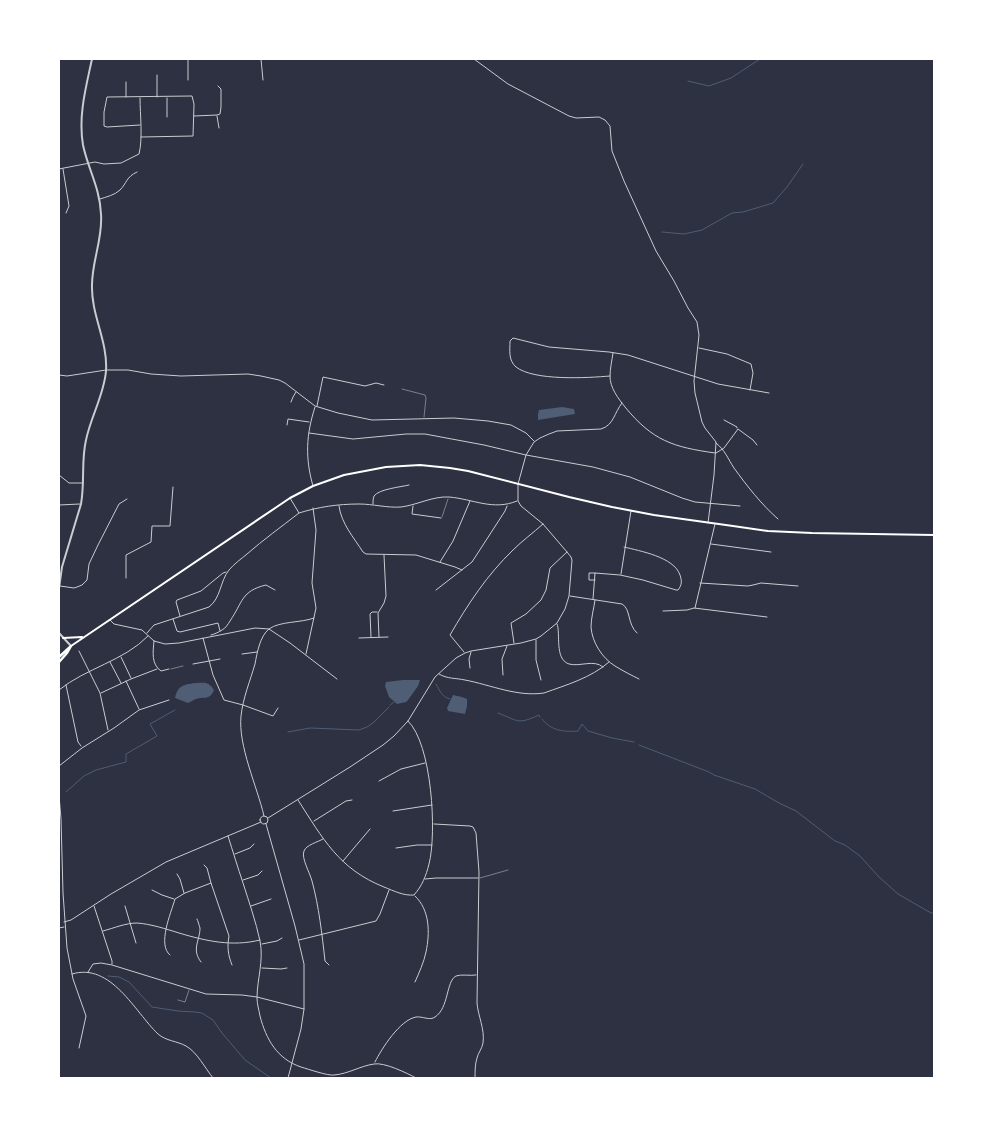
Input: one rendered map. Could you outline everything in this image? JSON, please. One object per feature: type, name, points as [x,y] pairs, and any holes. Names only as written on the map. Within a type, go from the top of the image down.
[{"type":"highway","points":[[59,657],[71,646]]},
{"type":"highway","points":[[59,662],[71,646]]},
{"type":"main road","points":[[71,646],[290,498],[332,478],[370,469],[404,465],[450,468],[569,498],[708,523],[768,531],[934,535]]},
{"type":"main road","points":[[60,636],[84,636]]},
{"type":"street","points":[[92,59],[81,121],[83,145],[100,198],[100,238],[93,273],[92,298],[105,356],[106,370],[102,391],[86,440],[81,504],[62,567],[59,587],[74,588],[82,585],[87,580],[89,564],[98,545],[119,504],[127,499]]},
{"type":"street","points":[[188,59],[188,80]]},
{"type":"street","points":[[260,59],[263,80]]},
{"type":"street","points":[[474,59],[508,84],[569,116],[576,118],[599,117],[610,126],[610,145],[613,155],[643,223],[656,251],[697,322],[699,335],[695,393],[702,422],[716,442],[723,448],[733,467],[767,509],[778,519]]},
{"type":"street","points":[[157,75],[157,98]]},
{"type":"street","points":[[126,82],[126,97]]},
{"type":"street","points":[[194,116],[220,114],[221,89],[218,86]]},
{"type":"street","points":[[140,125],[104,126],[107,97],[157,98],[192,96],[194,136],[141,137]]},
{"type":"street","points":[[167,97],[167,117]]},
{"type":"street","points":[[59,169],[95,162],[104,164],[121,163],[139,154],[141,137],[140,98]]},
{"type":"street","points":[[217,115],[219,128]]},
{"type":"street","points":[[63,168],[69,206],[66,213]]},
{"type":"street","points":[[100,198],[105,198],[119,191],[131,174],[137,172]]},
{"type":"street","points":[[610,376],[589,378],[531,374],[516,367],[512,361],[510,341],[513,338],[549,347],[613,352],[628,355],[718,384],[770,393]]},
{"type":"street","points":[[698,348],[727,354],[751,364],[753,373],[750,390]]},
{"type":"street","points":[[613,352],[610,376],[612,385],[622,403],[640,425],[660,439],[682,447],[715,453],[723,448],[738,429]]},
{"type":"street","points":[[59,375],[67,376],[106,370],[128,370],[181,376],[248,374],[285,382],[316,407],[338,413],[372,420],[454,418],[500,422],[511,425],[526,433],[534,442]]},
{"type":"street","points":[[313,486],[307,461],[307,449],[310,422],[316,407],[323,377],[365,386],[376,383],[384,385]]},
{"type":"street","points":[[291,402],[297,392]]},
{"type":"street","points":[[288,1078],[301,1029],[304,1009],[304,964],[266,824],[268,818],[383,745],[394,736],[408,721],[435,677],[456,658],[472,651],[536,639],[557,623],[565,609],[569,596],[571,557],[543,524],[521,506],[518,501],[518,484],[526,455],[534,442],[549,434],[606,427],[611,423],[618,407],[622,403]]},
{"type":"street","points":[[287,424],[288,419],[310,422]]},
{"type":"street","points":[[724,420],[737,427],[757,445]]},
{"type":"street","points":[[309,434],[353,439],[425,434],[593,467],[630,477],[695,502],[740,506]]},
{"type":"street","points":[[708,523],[716,442]]},
{"type":"street","points":[[59,475],[69,484],[84,483]]},
{"type":"street","points":[[373,505],[373,498],[376,494],[409,485]]},
{"type":"street","points":[[126,578],[126,555],[151,542],[152,526],[170,526],[173,487]]},
{"type":"street","points":[[59,690],[88,671],[120,656],[144,640],[154,625],[212,605],[218,597],[228,572],[253,549],[299,513],[313,508],[339,505],[359,504],[400,507],[448,497],[486,504],[507,505],[518,501]]},
{"type":"street","points":[[290,498],[299,513]]},
{"type":"street","points":[[440,562],[453,541],[470,500]]},
{"type":"street","points":[[59,504],[81,504]]},
{"type":"street","points":[[339,505],[345,525],[366,554],[416,555],[462,570]]},
{"type":"street","points":[[413,505],[412,514],[441,518]]},
{"type":"street","points":[[436,590],[472,562],[507,505]]},
{"type":"street","points":[[306,655],[316,608],[312,582],[316,524],[313,508]]},
{"type":"street","points":[[620,575],[631,510]]},
{"type":"street","points":[[465,653],[450,635],[459,619],[479,588],[513,550],[543,524]]},
{"type":"street","points":[[694,608],[715,524]]},
{"type":"street","points":[[710,544],[771,552]]},
{"type":"street","points":[[595,580],[589,580],[589,573],[620,575],[678,590],[682,582],[678,570],[672,564],[658,556],[643,551],[624,548]]},
{"type":"street","points":[[514,644],[511,623],[526,614],[541,600],[546,590],[550,568],[567,552]]},
{"type":"street","points":[[379,637],[378,613],[386,596],[384,555]]},
{"type":"street","points":[[180,616],[177,600],[200,591],[223,573],[228,572]]},
{"type":"street","points":[[595,573],[592,634],[596,646],[614,666],[639,679]]},
{"type":"street","points":[[700,583],[753,586],[761,583],[798,586]]},
{"type":"street","points":[[211,636],[224,629],[243,597],[250,590],[266,584],[275,590]]},
{"type":"street","points":[[569,596],[625,605],[632,626],[638,633]]},
{"type":"street","points":[[663,611],[694,608],[767,617]]},
{"type":"street","points":[[370,637],[370,614],[372,612],[378,613]]},
{"type":"street","points":[[268,818],[264,816],[243,740],[241,726],[243,705],[258,652],[268,630],[279,625],[314,618]]},
{"type":"street","points":[[110,619],[114,624],[142,630],[154,640],[165,644],[255,628],[268,630],[290,643],[337,679]]},
{"type":"street","points":[[173,619],[177,632],[218,623],[220,631]]},
{"type":"street","points":[[557,623],[559,628],[558,646],[563,660],[569,664],[596,663],[604,667]]},
{"type":"street","points":[[60,636],[71,646]]},
{"type":"street","points":[[359,638],[388,637]]},
{"type":"street","points":[[202,638],[224,700],[273,716],[278,708]]},
{"type":"street","points":[[536,639],[536,660],[541,680]]},
{"type":"street","points":[[154,640],[153,659],[157,669]]},
{"type":"street","points":[[503,675],[502,660],[507,645]]},
{"type":"street","points":[[79,651],[100,693],[108,731]]},
{"type":"street","points":[[470,668],[469,659],[472,651]]},
{"type":"street","points":[[242,654],[258,652]]},
{"type":"street","points":[[120,656],[131,679]]},
{"type":"street","points":[[193,664],[220,659]]},
{"type":"street","points":[[110,661],[121,684]]},
{"type":"street","points":[[438,674],[446,678],[465,680],[524,694],[539,694],[591,675],[609,662]]},
{"type":"street","points":[[100,693],[157,669],[160,671],[169,669]]},
{"type":"street","points":[[126,681],[139,710]]},
{"type":"street","points":[[66,684],[78,742],[82,748]]},
{"type":"street","points":[[59,766],[82,748],[139,710],[169,700]]},
{"type":"street","points":[[408,721],[417,732],[426,762],[433,824],[433,844],[430,863],[424,880],[414,895]]},
{"type":"street","points":[[379,781],[401,769],[426,762]]},
{"type":"street","points":[[59,795],[63,842],[64,927],[72,974],[86,1016],[78,1048]]},
{"type":"street","points":[[298,799],[323,839],[343,862],[364,878],[404,895],[414,895],[421,901],[426,913],[428,929],[426,954],[415,982]]},
{"type":"street","points":[[312,822],[346,801],[352,800]]},
{"type":"street","points":[[394,811],[432,805]]},
{"type":"street","points":[[261,822],[260,819],[264,816]]},
{"type":"street","points":[[64,922],[71,920],[166,862],[261,822],[266,824]]},
{"type":"street","points":[[433,824],[470,826],[473,827],[476,833],[478,1010],[483,1044],[477,1057],[475,1078]]},
{"type":"street","points":[[343,862],[370,829]]},
{"type":"street","points":[[228,836],[251,906],[261,944],[261,968],[257,1004],[263,1026],[276,1052],[292,1064],[332,1076],[375,1063],[407,1073],[416,1078]]},
{"type":"street","points":[[323,839],[307,848],[303,852],[303,858],[317,902],[325,961],[329,965]]},
{"type":"street","points":[[234,854],[250,848],[254,844]]},
{"type":"street","points":[[396,848],[433,844]]},
{"type":"street","points":[[204,866],[207,868],[229,936],[228,954],[232,965]]},
{"type":"street","points":[[242,880],[258,875],[262,871]]},
{"type":"street","points":[[177,874],[185,893]]},
{"type":"street","points":[[424,880],[436,878],[478,878]]},
{"type":"street","points":[[170,955],[164,942],[175,900],[185,893],[211,883]]},
{"type":"street","points":[[299,940],[376,921],[389,889]]},
{"type":"street","points":[[152,890],[175,900]]},
{"type":"street","points":[[251,906],[271,899]]},
{"type":"street","points":[[94,905],[112,965]]},
{"type":"street","points":[[125,906],[136,943]]},
{"type":"street","points":[[197,919],[200,926],[196,946],[198,958],[201,962]]},
{"type":"street","points":[[103,931],[136,923],[166,929],[211,942],[239,943],[260,940]]},
{"type":"street","points":[[59,928],[64,927]]},
{"type":"street","points":[[261,944],[277,941],[282,938]]},
{"type":"street","points":[[88,972],[93,964],[112,965],[206,994],[257,997],[304,1009]]},
{"type":"street","points":[[261,968],[287,968]]},
{"type":"street","points":[[72,974],[88,972],[97,975],[117,988],[158,1034],[167,1040],[189,1048],[213,1078]]},
{"type":"street","points":[[375,1063],[396,1032],[407,1021],[418,1017],[431,1019],[438,1015],[445,1004],[453,979],[457,976],[477,975]]},
{"type":"lane","points":[[402,389],[425,396],[424,419]]},
{"type":"lane","points":[[441,518],[448,497]]},
{"type":"lane","points":[[169,669],[183,666]]},
{"type":"lane","points":[[478,878],[508,870]]},
{"type":"lane","points":[[178,1000],[185,1002],[189,988]]},
{"type":"water","points":[[562,407],[574,409],[575,414],[538,420],[539,410]]},
{"type":"water","points":[[420,680],[408,700],[397,704],[389,697],[385,686],[386,682]]},
{"type":"water","points":[[195,683],[208,684],[214,690],[208,697],[196,699],[188,703],[175,698],[182,686]]},
{"type":"water","points":[[453,695],[467,699],[465,714],[448,711],[447,708]]},
{"type":"waterway","points":[[688,81],[709,86],[731,78],[760,59]]},
{"type":"waterway","points":[[662,232],[684,234],[702,230],[732,213],[743,212],[773,203],[803,164]]},
{"type":"waterway","points":[[436,684],[443,695],[450,699]]},
{"type":"waterway","points":[[390,705],[394,702]]},
{"type":"waterway","points":[[288,732],[310,728],[359,730],[374,722],[389,707]]},
{"type":"waterway","points":[[66,792],[84,776],[96,770],[126,762],[126,754],[157,736],[150,724],[175,710]]},
{"type":"waterway","points":[[498,713],[518,721],[539,715],[540,717]]},
{"type":"waterway","points":[[542,719],[549,726],[558,730],[578,731],[582,724],[588,731],[634,742]]},
{"type":"waterway","points":[[639,745],[755,789],[796,811],[835,841],[845,845],[860,856],[898,894],[934,913]]},
{"type":"waterway","points":[[108,976],[119,977],[129,982],[152,1007],[202,1013],[213,1020],[245,1060],[271,1078]]}]
